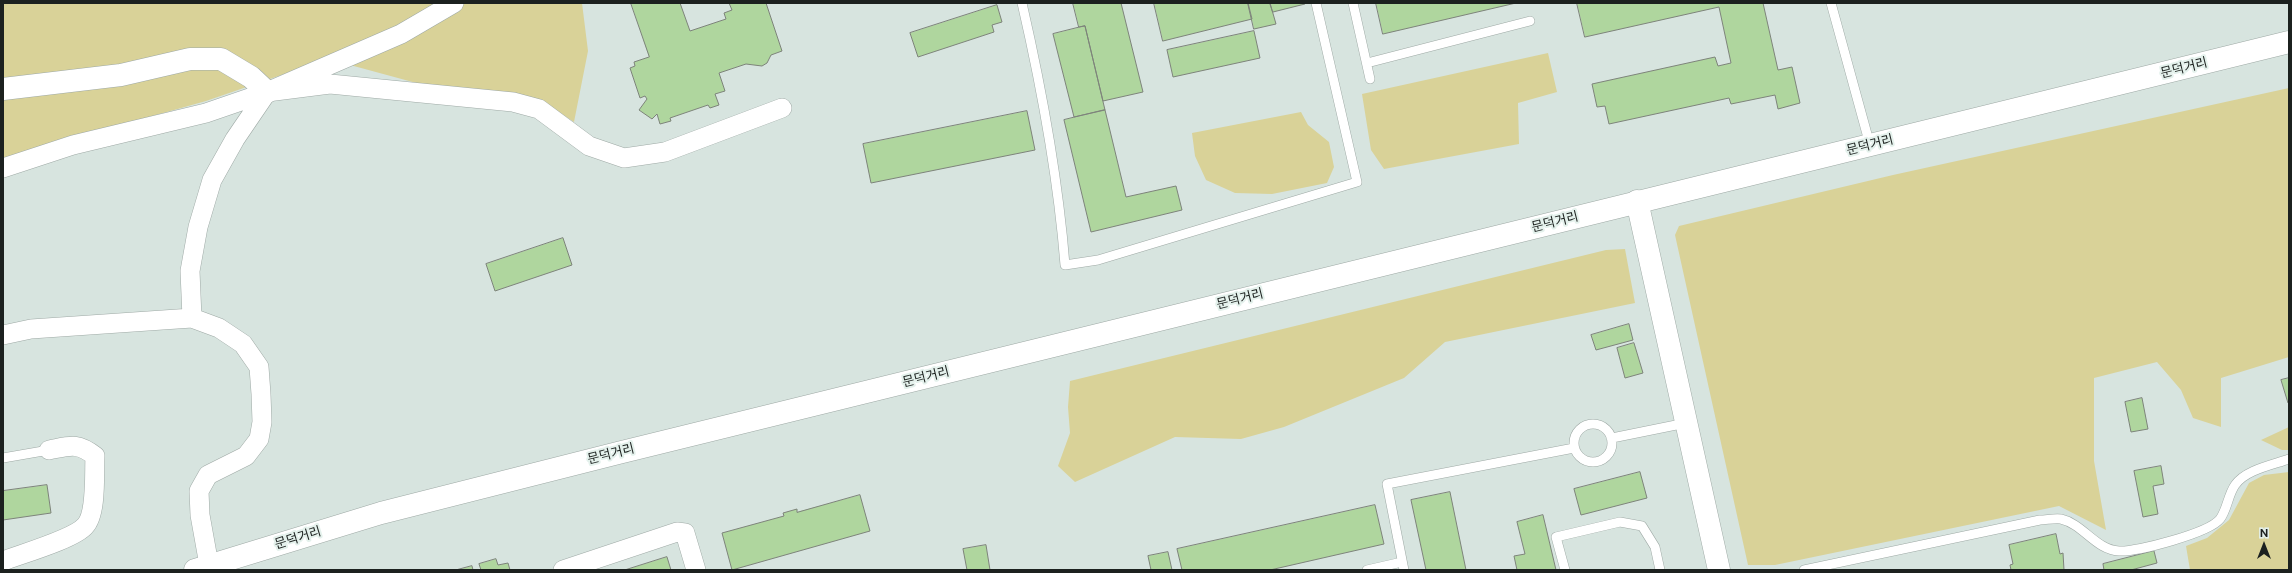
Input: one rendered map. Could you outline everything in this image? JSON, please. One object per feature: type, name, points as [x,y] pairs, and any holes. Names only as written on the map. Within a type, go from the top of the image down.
[{"type":"main road","name":"문덕거리","points":[[202,568],[396,509],[1637,201],[2289,42]]},
{"type":"main road","points":[[3,89],[121,75],[190,60],[221,60],[250,77],[267,92]]},
{"type":"main road","points":[[1637,201],[1719,570]]},
{"type":"street","points":[[3,168],[73,145],[206,113],[267,92],[401,34],[454,3]]},
{"type":"street","points":[[192,318],[190,271],[198,227],[212,180],[234,139],[267,92],[330,84],[513,102],[539,109],[589,146],[624,158],[665,152],[782,108]]},
{"type":"street","points":[[3,335],[31,328],[192,318],[219,328],[243,344],[259,368],[262,422],[259,439],[246,456],[208,475],[199,491],[202,568]]},
{"type":"street","points":[[3,561],[70,536],[86,526],[92,508],[95,456],[83,446],[69,446],[49,450]]},
{"type":"street","points":[[563,570],[677,532],[685,533],[696,570]]},
{"type":"lane","points":[[1022,3],[1042,93],[1060,205],[1065,265],[1098,260],[1357,182],[1316,3]]},
{"type":"lane","points":[[1353,3],[1370,78]]},
{"type":"lane","points":[[1831,3],[1870,145]]},
{"type":"lane","points":[[1367,63],[1530,21]]},
{"type":"lane","points":[[1612,438],[1686,423]]},
{"type":"lane","points":[[1592,424],[1605,427],[1612,438],[1611,452],[1601,461],[1588,462],[1577,454],[1574,448],[1576,435],[1580,429],[1592,424]]},
{"type":"lane","points":[[1367,570],[1403,566],[1387,484],[1574,448]]},
{"type":"lane","points":[[3,458],[49,450]]},
{"type":"lane","points":[[1804,570],[2040,520],[2061,519],[2081,529],[2102,546],[2119,551],[2163,542],[2198,533],[2220,519],[2235,484],[2252,472],[2289,459]]},
{"type":"lane","points":[[1565,570],[1556,538],[1620,522],[1642,526],[1655,547],[1660,570]]},
{"type":"shaded area","points":[[3,3],[582,3],[588,51],[574,122],[543,102],[420,84],[328,59],[206,101],[3,158]]},
{"type":"shaded area","points":[[1548,53],[1557,92],[1518,103],[1519,144],[1384,169],[1371,150],[1362,94]]},
{"type":"shaded area","points":[[2289,88],[2289,357],[2221,378],[2221,427],[2193,418],[2181,390],[2157,362],[2094,378],[2094,461],[2106,530],[2059,506],[1775,565],[1748,565],[1675,235],[1679,226],[1893,175]]},
{"type":"shaded area","points":[[1301,112],[1308,125],[1329,142],[1334,167],[1327,183],[1272,194],[1235,193],[1206,180],[1195,156],[1192,133]]},
{"type":"shaded area","points":[[1625,249],[1635,303],[1445,342],[1404,378],[1284,427],[1241,439],[1175,437],[1075,482],[1058,466],[1070,433],[1068,407],[1070,381],[1606,250]]},
{"type":"shaded area","points":[[2289,427],[2289,450],[2282,450],[2261,440]]},
{"type":"shaded area","points":[[2289,472],[2289,570],[2190,570],[2186,546],[2207,538],[2229,520],[2249,483],[2264,475]]},
{"type":"building","points":[[631,3],[680,3],[690,31],[726,19],[724,13],[732,10],[729,3],[766,3],[782,51],[771,55],[767,63],[762,66],[746,64],[719,73],[725,91],[715,94],[719,105],[710,108],[708,105],[670,118],[671,121],[660,124],[657,114],[652,119],[639,110],[647,99],[645,96],[640,98],[630,68],[635,66],[634,62],[649,57]]},
{"type":"building","points":[[1073,3],[1121,3],[1143,92],[1103,101],[1085,26],[1079,27]]},
{"type":"building","points":[[1154,3],[1248,3],[1252,19],[1163,41]]},
{"type":"building","points":[[1248,3],[1270,3],[1276,24],[1254,29]]},
{"type":"building","points":[[1270,3],[1305,3],[1305,4],[1273,12]]},
{"type":"building","points":[[1376,3],[1516,3],[1383,34]]},
{"type":"building","points":[[1577,3],[1763,3],[1778,70],[1792,67],[1800,103],[1778,109],[1775,95],[1731,104],[1729,98],[1609,124],[1605,106],[1597,107],[1592,84],[1715,57],[1718,66],[1731,63],[1719,7],[1585,37]]},
{"type":"building","points":[[997,5],[1002,22],[992,25],[994,32],[918,57],[910,33]]},
{"type":"building","points":[[1085,26],[1105,110],[1074,117],[1053,34]]},
{"type":"building","points":[[1254,31],[1260,58],[1173,77],[1167,50]]},
{"type":"building","points":[[1105,110],[1126,197],[1176,186],[1182,210],[1091,232],[1064,120]]},
{"type":"building","points":[[1027,111],[1035,150],[871,183],[863,144]]},
{"type":"building","points":[[563,238],[572,265],[495,291],[486,264]]},
{"type":"building","points":[[1629,324],[1633,340],[1596,350],[1591,335]]},
{"type":"building","points":[[1634,343],[1643,373],[1625,378],[1617,348]]},
{"type":"building","points":[[2289,378],[2289,403],[2288,403],[2281,380]]},
{"type":"building","points":[[2142,398],[2148,429],[2131,432],[2125,402]]},
{"type":"building","points":[[2161,466],[2164,484],[2153,486],[2158,514],[2143,517],[2134,471]]},
{"type":"building","points":[[1640,472],[1647,498],[1581,515],[1574,489]]},
{"type":"building","points":[[47,485],[51,513],[3,520],[3,491]]},
{"type":"building","points":[[1450,492],[1466,570],[1426,570],[1411,500]]},
{"type":"building","points":[[860,495],[870,531],[732,570],[722,533],[784,516],[783,513],[797,509],[797,512]]},
{"type":"building","points":[[1375,505],[1384,544],[1270,570],[1182,570],[1177,549]]},
{"type":"building","points":[[1543,515],[1556,570],[1517,570],[1514,556],[1525,554],[1517,522]]},
{"type":"building","points":[[2056,534],[2060,554],[2063,553],[2064,570],[2011,570],[2010,565],[2013,564],[2009,545]]},
{"type":"building","points":[[986,545],[990,570],[967,570],[963,549]]},
{"type":"building","points":[[2154,551],[2157,563],[2131,570],[2104,570],[2103,564]]},
{"type":"building","points":[[1168,552],[1172,570],[1151,570],[1148,556]]},
{"type":"building","points":[[667,557],[671,570],[625,570]]},
{"type":"building","points":[[496,559],[498,565],[508,563],[510,570],[481,570],[479,564]]},
{"type":"building","points":[[472,566],[473,570],[456,570]]}]
